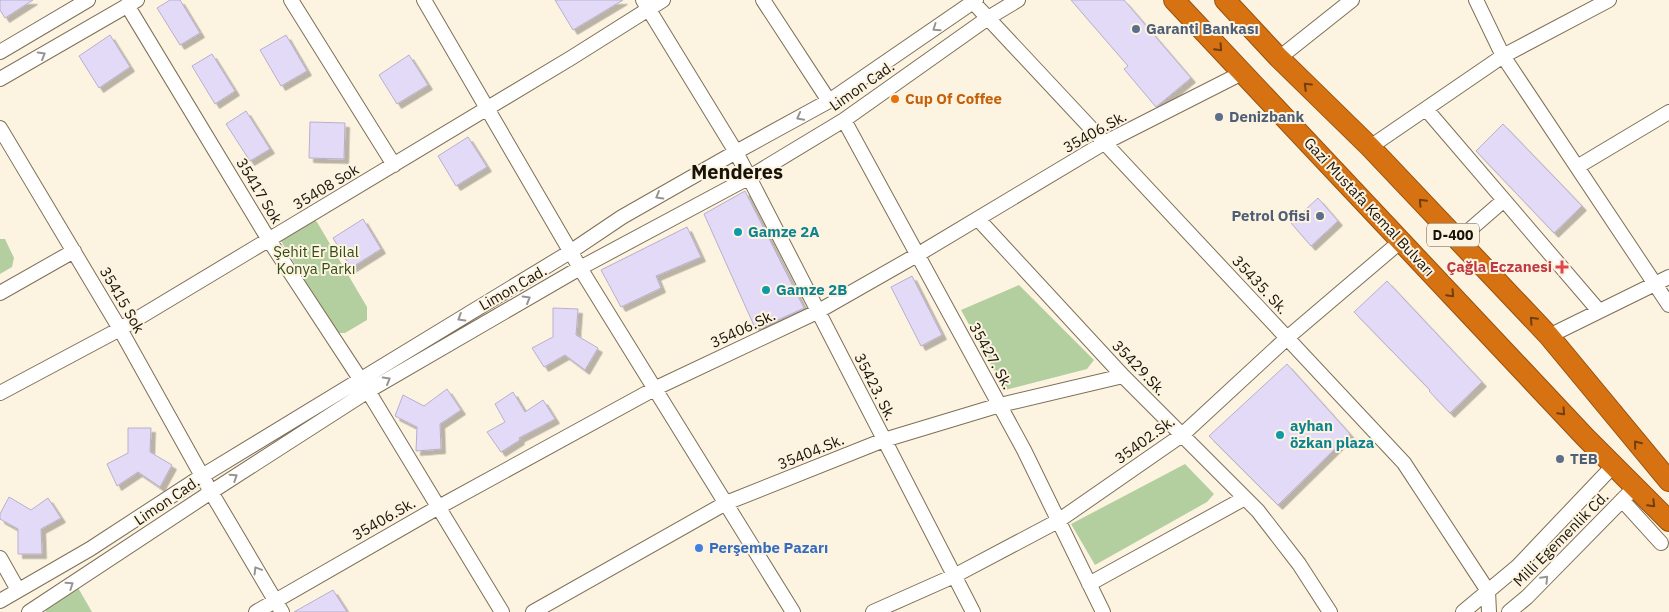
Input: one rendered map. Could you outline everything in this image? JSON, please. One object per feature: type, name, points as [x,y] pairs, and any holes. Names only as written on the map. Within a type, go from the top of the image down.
[{"type":"highway","name":"Gazi Mustafa Kemal Bulvarı","points":[[1174,0],[1614,465],[1628,494],[1669,521]]},
{"type":"highway","name":"D-400","points":[[1225,0],[1279,58],[1370,147],[1549,336],[1669,481]]},
{"type":"street","points":[[2,47],[88,0]]},
{"type":"street","points":[[291,0],[394,165]]},
{"type":"street","points":[[424,0],[570,252],[793,612]]},
{"type":"street","name":"35408 Sok","points":[[0,393],[120,330],[486,109],[646,4],[663,0]]},
{"type":"street","points":[[763,0],[829,101]]},
{"type":"street","name":"Limon Cad.","points":[[37,610],[210,492],[368,391],[580,268],[748,178],[844,120],[988,18],[1018,0]]},
{"type":"street","points":[[1279,58],[1352,0]]},
{"type":"street","points":[[1476,0],[1504,56],[1669,305]]},
{"type":"street","points":[[1370,147],[1504,56],[1609,0]]},
{"type":"street","name":"Limon Cad.","points":[[0,601],[90,548],[202,476],[570,252],[622,218],[829,101],[973,1]]},
{"type":"street","name":"35435. Sk.","points":[[973,1],[1404,463],[1488,591]]},
{"type":"street","points":[[0,79],[132,3]]},
{"type":"street","name":"35417 Sok","points":[[132,3],[269,240],[368,391],[437,508],[502,612]]},
{"type":"street","name":"35423. Sk.","points":[[646,4],[736,152],[973,612]]},
{"type":"street","name":"35406.Sk.","points":[[256,612],[279,606],[437,508],[656,388],[817,312],[918,255],[1104,143],[1242,73]]},
{"type":"street","points":[[1426,109],[1599,311]]},
{"type":"street","points":[[1577,167],[1669,112]]},
{"type":"street","name":"35427. Sk.","points":[[844,120],[1024,450],[1103,612]]},
{"type":"street","name":"35415 Sok","points":[[0,128],[120,330],[210,492],[279,606]]},
{"type":"street","points":[[1458,240],[1504,200]]},
{"type":"street","name":"35429.Sk.","points":[[978,219],[1123,376],[1258,511],[1299,564],[1330,612]]},
{"type":"street","name":"35402.Sk.","points":[[873,612],[954,576],[1058,521],[1182,434],[1287,338],[1401,241]]},
{"type":"street","points":[[0,294],[74,251]]},
{"type":"street","points":[[1549,336],[1669,277]]},
{"type":"street","name":"35404.Sk.","points":[[533,612],[726,503],[884,440],[1000,405],[1123,376]]},
{"type":"street","points":[[1463,612],[1517,567],[1614,465]]},
{"type":"street","points":[[1628,494],[1661,543]]},
{"type":"street","name":"Milli Egemenlik Cd.","points":[[1509,612],[1527,597],[1628,494]]},
{"type":"street","points":[[1089,584],[1245,498]]},
{"type":"street","points":[[0,558],[18,590]]},
{"type":"street","points":[[1488,591],[1489,612]]},
{"type":"green space","name":"Şehit Er Bilal Konya Parkı","points":[[311,218],[317,222],[367,307],[367,320],[345,333],[338,333],[330,323],[281,241],[283,235]]},
{"type":"green space","points":[[0,239],[5,239],[14,258],[12,267],[0,274]]},
{"type":"green space","points":[[1019,285],[1094,360],[1087,369],[1005,390],[961,310]]},
{"type":"green space","points":[[1185,464],[1214,494],[1207,502],[1095,565],[1071,524]]},
{"type":"green space","points":[[77,586],[92,612],[46,612],[45,607]]},
{"type":"building","points":[[0,0],[33,0],[5,18],[0,10]]},
{"type":"building","points":[[170,0],[180,0],[200,33],[180,45],[157,8]]},
{"type":"building","points":[[555,0],[623,0],[573,30]]},
{"type":"building","points":[[1071,0],[1124,0],[1191,78],[1156,107],[1124,69],[1128,66]]},
{"type":"building","points":[[110,35],[130,67],[99,88],[79,56]]},
{"type":"building","points":[[286,35],[307,71],[281,86],[260,50]]},
{"type":"building","points":[[212,54],[235,91],[215,104],[192,66]]},
{"type":"building","points":[[409,55],[428,85],[397,104],[379,75]]},
{"type":"building","points":[[246,111],[270,149],[250,161],[226,124]]},
{"type":"building","points":[[310,122],[345,123],[344,159],[309,158]]},
{"type":"building","points":[[1503,124],[1582,206],[1554,233],[1476,151]]},
{"type":"building","points":[[468,137],[487,167],[456,186],[438,156]]},
{"type":"building","points":[[745,191],[804,308],[756,330],[704,214]]},
{"type":"building","points":[[1318,198],[1338,221],[1311,246],[1291,223]]},
{"type":"building","points":[[363,219],[381,249],[351,268],[333,238]]},
{"type":"building","points":[[687,227],[701,257],[656,276],[661,288],[621,307],[601,270]]},
{"type":"building","points":[[912,276],[942,335],[921,346],[891,287]]},
{"type":"building","points":[[1387,281],[1482,382],[1450,413],[1354,312]]},
{"type":"building","points":[[553,308],[578,309],[576,335],[598,348],[585,370],[565,355],[544,367],[532,348],[553,337]]},
{"type":"building","name":"ayhan özkan plaza","points":[[1287,364],[1350,434],[1278,505],[1209,436]]},
{"type":"building","points":[[447,389],[461,410],[440,424],[441,449],[416,451],[417,427],[395,416],[403,395],[424,406]]},
{"type":"building","points":[[513,392],[525,412],[543,400],[555,419],[519,438],[520,440],[501,452],[487,432],[505,422],[495,404]]},
{"type":"building","points":[[128,428],[151,428],[150,452],[172,465],[160,487],[138,472],[117,486],[107,464],[128,453]]},
{"type":"building","points":[[9,497],[31,510],[48,498],[61,518],[41,529],[42,554],[18,554],[18,529],[0,519],[0,514]]},
{"type":"building","points":[[333,590],[347,612],[294,612]]},
{"type":"place","name":"Garanti Bankası","points":[[1136,29]]},
{"type":"place","name":"Cup Of Coffee","points":[[895,99]]},
{"type":"place","name":"Denizbank","points":[[1219,117]]},
{"type":"place","name":"Petrol Ofisi","points":[[1320,216]]},
{"type":"place","name":"Gamze 2A","points":[[738,232]]},
{"type":"place","name":"Çağla Eczanesi","points":[[1562,267]]},
{"type":"place","name":"Gamze 2B","points":[[766,290]]},
{"type":"place","name":"ayhan özkan plaza","points":[[1280,435]]},
{"type":"place","name":"TEB","points":[[1560,459]]},
{"type":"place","name":"Perşembe Pazarı","points":[[699,548]]},
{"type":"district","name":"Menderes","points":[[737,172]]}]
